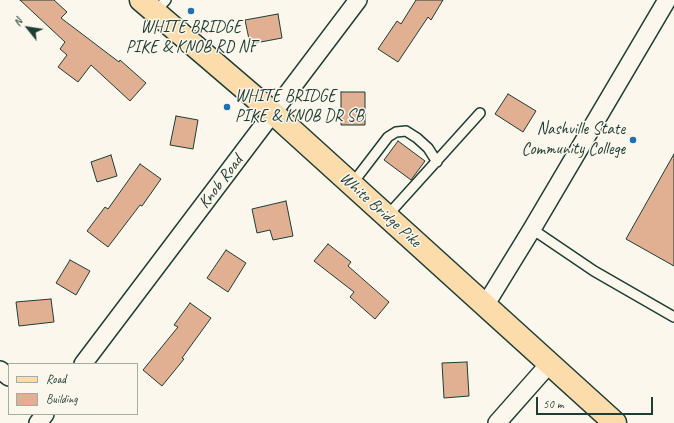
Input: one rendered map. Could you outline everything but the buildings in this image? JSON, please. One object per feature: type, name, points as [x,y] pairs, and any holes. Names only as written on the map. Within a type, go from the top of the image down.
[{"type":"main road","name":"White Bridge Pike","points":[[154,4],[486,304],[615,423]]},
{"type":"street","name":"Knob Road","points":[[84,363],[358,0]]},
{"type":"street","points":[[486,304],[667,0]]},
{"type":"street","points":[[497,423],[550,363]]},
{"type":"street","points":[[0,370],[8,376]]},
{"type":"street","points":[[38,423],[44,415]]},
{"type":"lane","points":[[387,216],[480,113]]},
{"type":"lane","points":[[352,184],[388,137],[396,132],[406,131],[417,138],[428,148],[437,162]]},
{"type":"lane","points":[[532,229],[594,271],[674,317]]},
{"type":"place","name":"WHITE BRIDGE PIKE & KNOB RD NF","points":[[191,11]]},
{"type":"place","name":"WHITE BRIDGE PIKE & KNOB DR SB","points":[[227,107]]},
{"type":"place","name":"Nashville State Community College","points":[[633,140]]}]
